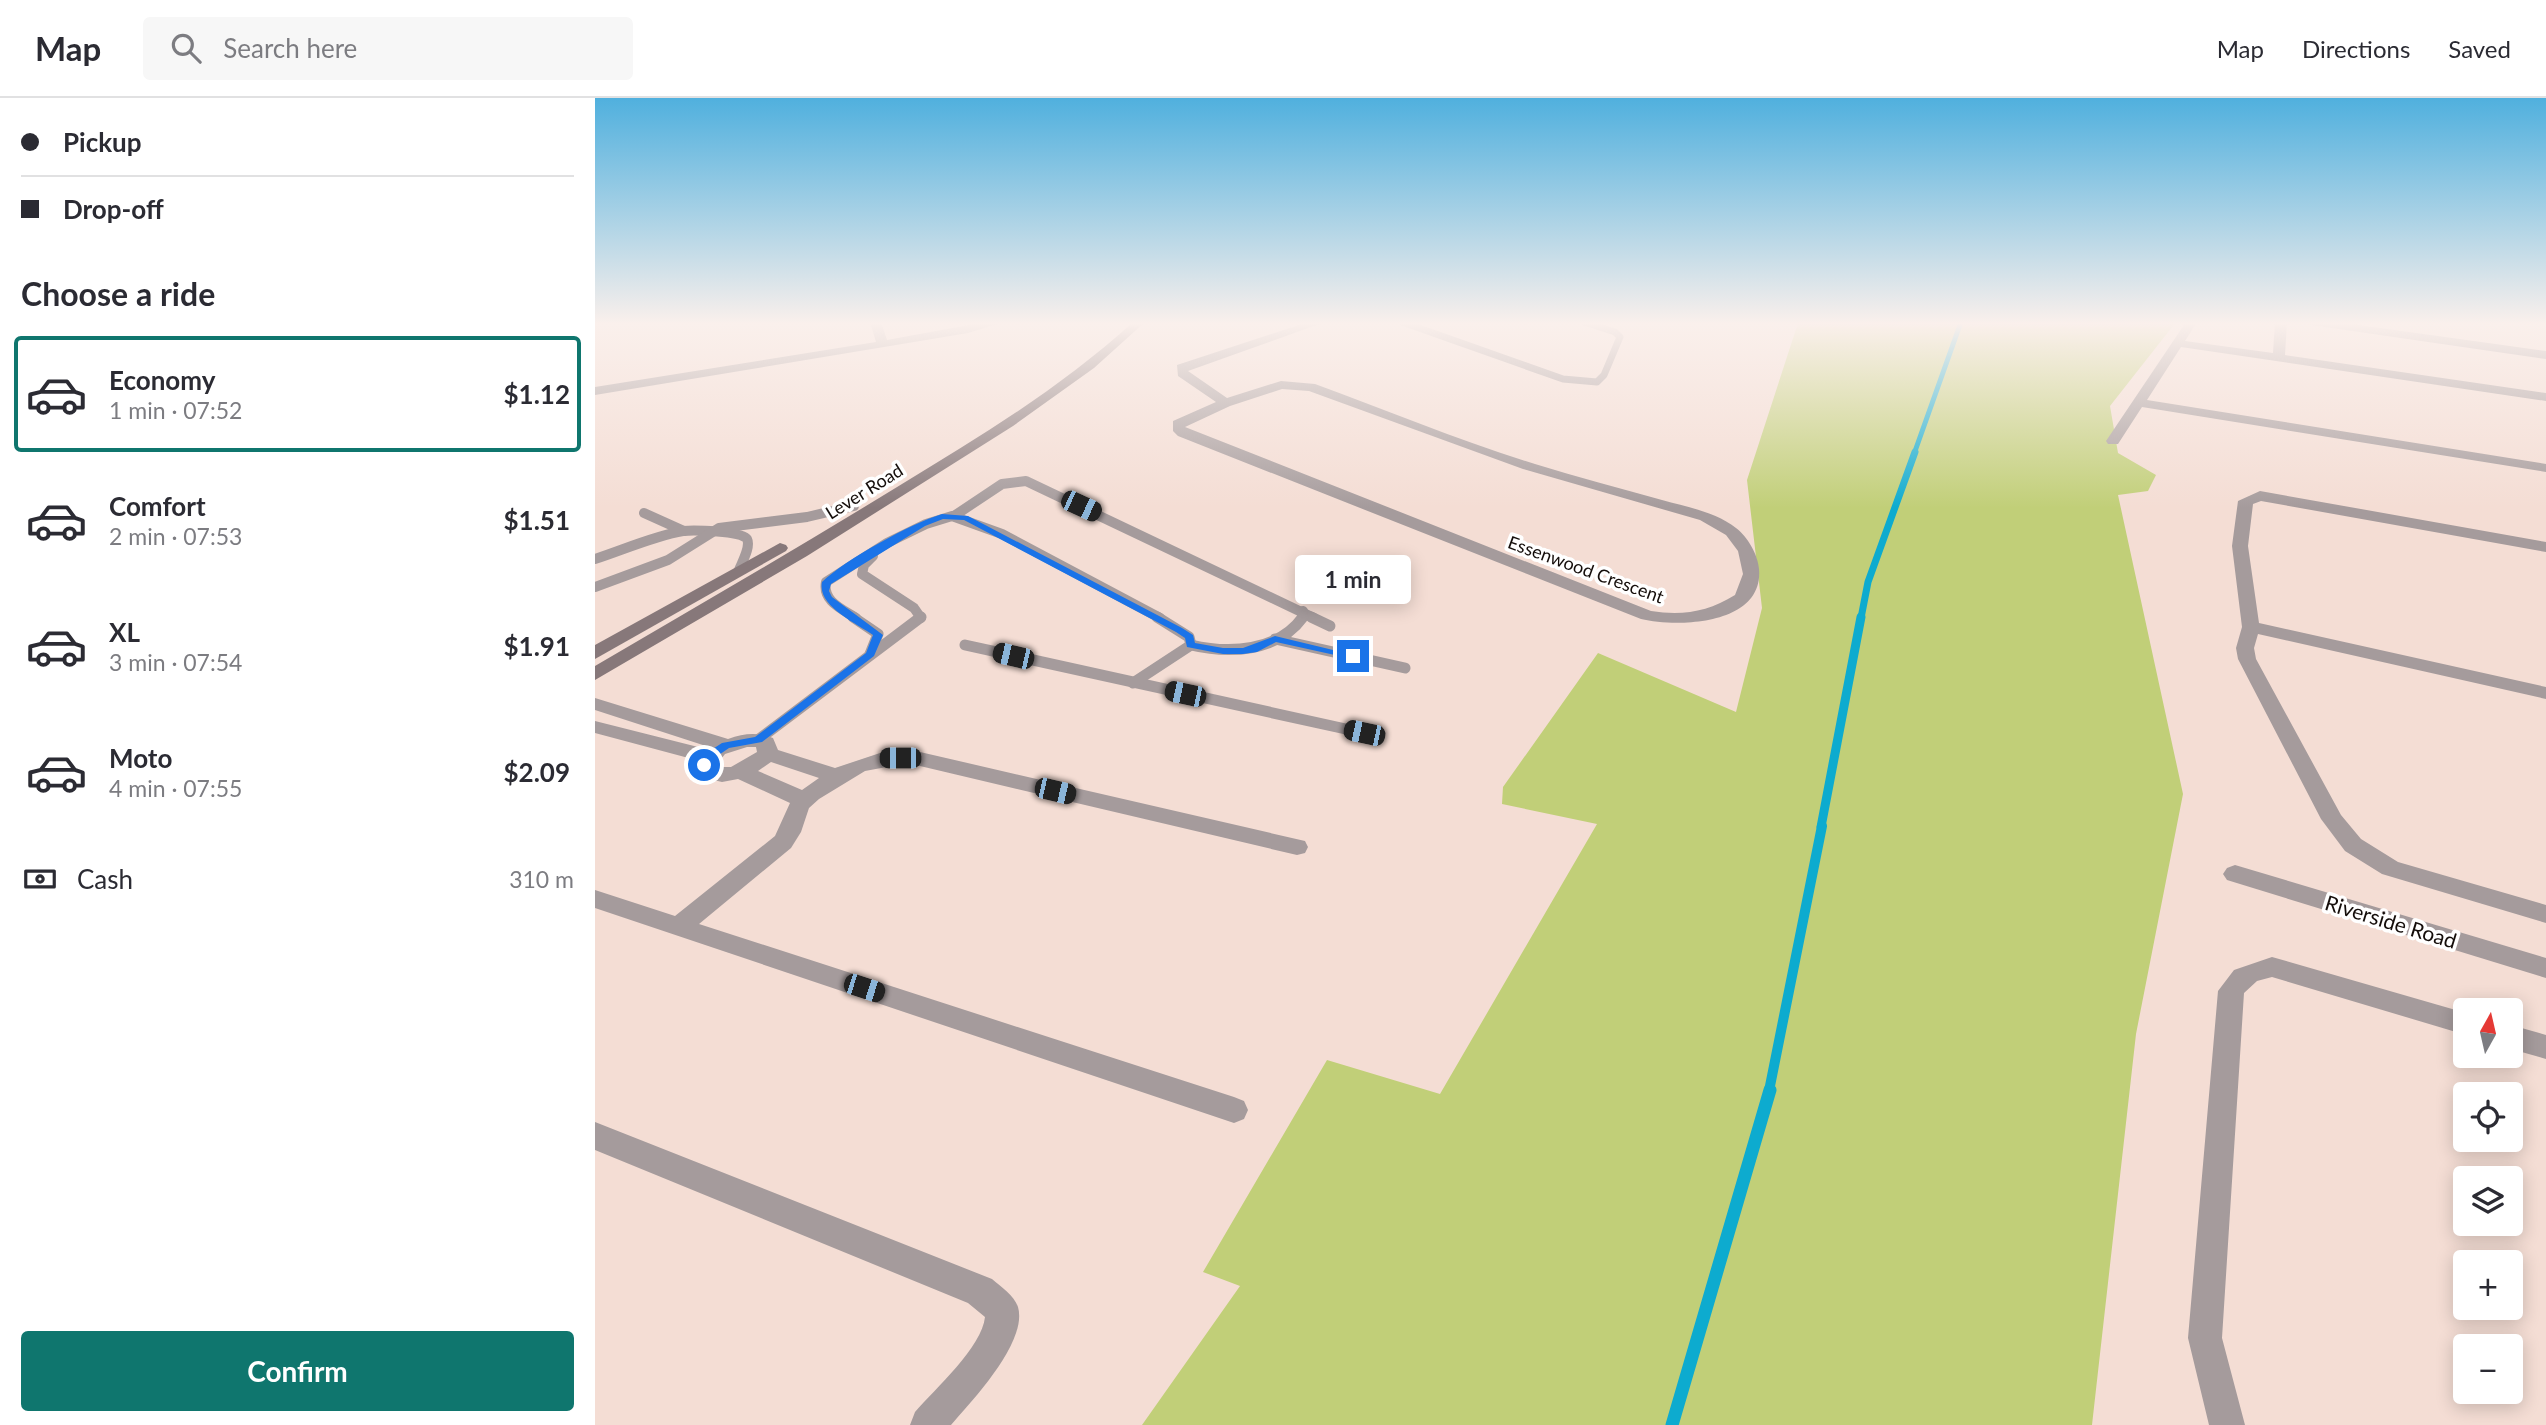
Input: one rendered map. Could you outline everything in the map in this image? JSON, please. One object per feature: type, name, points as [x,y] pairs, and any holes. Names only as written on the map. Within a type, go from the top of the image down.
[{"type":"main road","name":"Lever Road","points":[[595,653],[1013,414],[1057,384]]},
{"type":"main road","name":"Lever Road","points":[[595,674],[848,524],[997,431],[1064,384]]},
{"type":"street","points":[[595,391],[638,384]]},
{"type":"street","points":[[1198,384],[1225,403]]},
{"type":"street","points":[[2113,441],[2152,384]]},
{"type":"street","points":[[2456,384],[2546,397]]},
{"type":"street","name":"Essenwood Crescent","points":[[1281,385],[1311,387],[1528,466],[1690,511],[1732,532],[1740,540],[1750,560],[1747,588],[1743,598],[1714,614],[1678,621],[1647,615],[1183,433],[1177,426],[1190,416],[1225,403],[1281,385]]},
{"type":"street","points":[[2140,402],[2546,468]]},
{"type":"street","points":[[2546,547],[2301,501],[2253,496],[2246,501],[2240,546],[2251,627],[2245,648],[2249,664],[2332,819],[2353,845],[2390,868],[2546,915]]},
{"type":"street","points":[[2251,627],[2546,693]]},
{"type":"street","points":[[595,704],[717,751]]},
{"type":"street","points":[[595,727],[717,751],[763,747],[836,776]]},
{"type":"street","points":[[741,772],[763,747]]},
{"type":"street","points":[[717,751],[704,765],[705,771],[713,775],[741,772],[804,800]]},
{"type":"street","points":[[678,927],[783,842],[794,827],[796,812],[804,800],[836,776],[871,761],[921,759],[1297,847]]},
{"type":"street","name":"Riverside Road","points":[[2235,874],[2546,968]]},
{"type":"street","points":[[595,899],[1234,1110]]},
{"type":"street","points":[[2227,1425],[2205,1338],[2231,991],[2236,982],[2251,972],[2272,967],[2453,1020]]},
{"type":"street","points":[[2523,1040],[2546,1047]]},
{"type":"street","points":[[595,1136],[980,1291],[989,1297],[1002,1310],[1000,1332],[991,1348],[927,1425]]},
{"type":"lane","points":[[954,516],[1002,484],[1025,481],[1330,626]]},
{"type":"lane","points":[[595,587],[668,560],[682,553],[710,531],[732,525],[807,517],[854,506]]},
{"type":"lane","points":[[644,513],[684,531]]},
{"type":"lane","points":[[870,654],[878,635],[828,598],[824,591],[826,582],[922,524],[954,516],[965,518],[1006,538],[1179,630],[1189,637],[1191,645]]},
{"type":"lane","points":[[595,559],[684,531],[710,531],[735,533],[747,539],[748,545],[739,570]]},
{"type":"lane","points":[[763,747],[870,654],[905,633],[921,619],[915,608],[862,574],[864,565],[878,551]]},
{"type":"lane","points":[[1191,645],[1223,651],[1254,649],[1275,639],[1301,621],[1303,611]]},
{"type":"lane","points":[[1275,639],[1405,668]]},
{"type":"lane","points":[[965,645],[1364,733]]},
{"type":"lane","points":[[1133,683],[1174,659],[1191,645]]},
{"type":"green space","points":[[1778,384],[2127,384],[2110,406],[2118,453],[2156,475],[2148,491],[2118,495],[2183,794],[2136,1034],[2092,1425],[1142,1425],[1240,1286],[1203,1272],[1327,1060],[1440,1094],[1597,824],[1502,804],[1503,787],[1598,653],[1736,712],[1762,608],[1747,480]]},
{"type":"waterway","points":[[1914,454],[1939,384]]},
{"type":"waterway","points":[[1861,618],[1868,582],[1915,452]]},
{"type":"waterway","points":[[1821,827],[1861,617]]},
{"type":"waterway","points":[[1769,1091],[1822,826]]},
{"type":"waterway","points":[[1672,1425],[1770,1090]]},
{"type":"route","points":[[704,765],[709,757],[726,745],[758,740],[870,654],[878,635],[828,598],[824,591],[826,582],[845,568],[922,524],[942,517],[965,518],[1006,538],[1179,630],[1191,639],[1191,645],[1233,652],[1254,649],[1275,639],[1353,656]]}]
